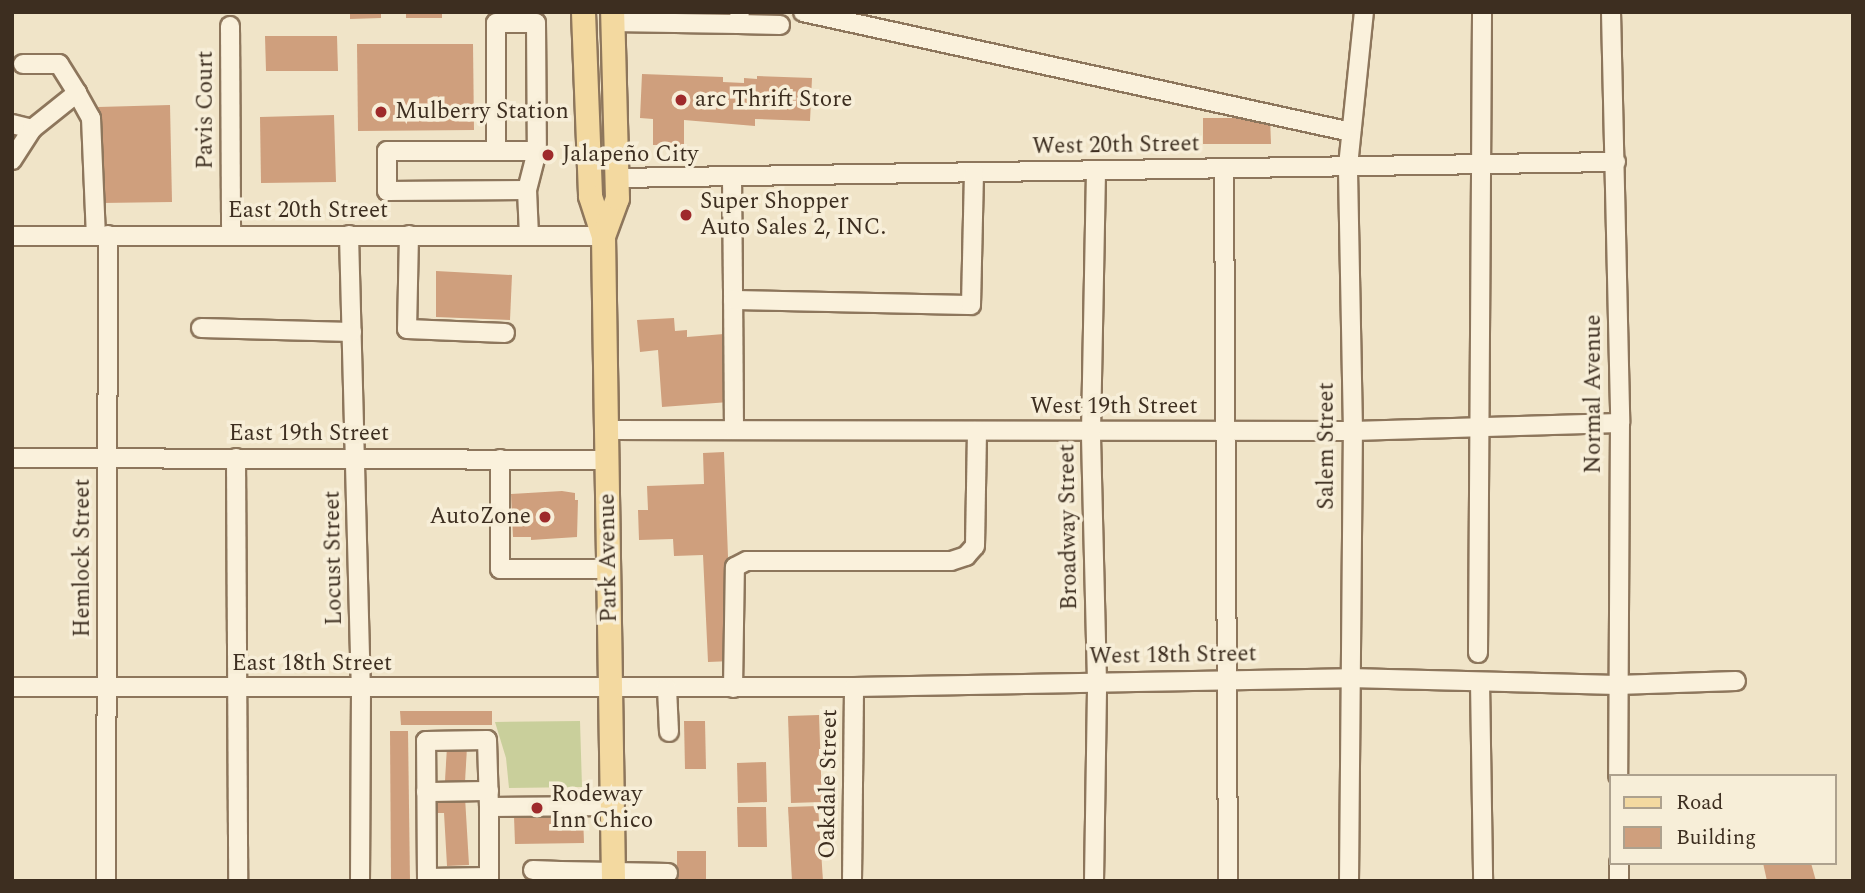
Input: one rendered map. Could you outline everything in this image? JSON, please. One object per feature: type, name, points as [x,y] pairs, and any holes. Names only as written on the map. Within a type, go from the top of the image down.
[{"type":"main road","name":"Park Avenue","points":[[583,12],[590,196],[603,236],[613,877]]},
{"type":"main road","name":"Park Avenue","points":[[603,236],[617,198],[612,17]]},
{"type":"street","points":[[803,12],[1351,132]]},
{"type":"street","name":"Salem Street","points":[[1349,881],[1353,431],[1348,166],[1364,12]]},
{"type":"street","points":[[1478,653],[1482,12]]},
{"type":"street","name":"Normal Avenue","points":[[1611,12],[1620,423],[1618,774]]},
{"type":"street","points":[[612,17],[739,18],[780,25]]},
{"type":"street","points":[[496,151],[496,23],[536,23],[537,151],[527,190],[529,235]]},
{"type":"street","name":"Pavis Court","points":[[230,26],[231,236]]},
{"type":"street","name":"Hemlock Street","points":[[23,64],[59,64],[91,118],[102,235],[107,459],[106,881]]},
{"type":"street","points":[[12,160],[32,129],[77,93]]},
{"type":"street","points":[[12,124],[32,129]]},
{"type":"street","points":[[527,190],[387,191],[387,151],[537,151]]},
{"type":"street","name":"West 20th Street","points":[[616,178],[1616,162]]},
{"type":"street","points":[[1224,169],[1228,881]]},
{"type":"street","name":"Broadway Street","points":[[1094,881],[1097,682],[1091,432],[1096,172]]},
{"type":"street","points":[[733,300],[971,305],[974,173]]},
{"type":"street","points":[[732,176],[734,430]]},
{"type":"street","name":"Locust Street","points":[[349,235],[357,458],[361,690],[360,881]]},
{"type":"street","points":[[410,235],[407,329],[505,333]]},
{"type":"street","name":"East 20th Street","points":[[12,236],[603,236]]},
{"type":"street","points":[[201,328],[352,332]]},
{"type":"street","name":"West 19th Street","points":[[607,430],[1353,431],[1620,423]]},
{"type":"street","points":[[733,688],[735,567],[747,561],[951,561],[966,556],[975,546],[978,431]]},
{"type":"street","name":"East 19th Street","points":[[12,458],[607,460]]},
{"type":"street","points":[[236,458],[238,881]]},
{"type":"street","points":[[499,459],[500,569],[609,569]]},
{"type":"street","name":"West 18th Street","points":[[612,688],[854,687],[1349,678],[1617,685],[1736,681]]},
{"type":"street","points":[[1480,682],[1483,881]]},
{"type":"street","name":"East 18th Street","points":[[12,687],[361,690],[612,688]]},
{"type":"street","name":"Oakdale Street","points":[[852,881],[854,687]]},
{"type":"street","points":[[667,688],[669,732]]},
{"type":"street","points":[[487,740],[489,799],[489,879],[427,878],[426,741],[487,740]]},
{"type":"street","points":[[426,792],[489,799],[611,806]]},
{"type":"street","points":[[533,870],[560,876],[613,877],[668,873]]},
{"type":"green space","points":[[580,721],[582,787],[509,788],[506,758],[495,722]]},
{"type":"building","points":[[350,12],[381,12],[381,18],[350,19]]},
{"type":"building","points":[[406,12],[442,12],[442,18],[406,18]]},
{"type":"building","points":[[265,36],[337,36],[338,71],[266,71]]},
{"type":"building","points":[[357,44],[473,44],[474,130],[358,131]]},
{"type":"building","points":[[642,74],[723,77],[723,82],[744,83],[744,78],[757,79],[757,76],[812,78],[810,121],[755,119],[755,126],[684,120],[684,145],[653,145],[653,119],[640,118]]},
{"type":"building","points":[[170,105],[172,202],[101,203],[98,107]]},
{"type":"building","points":[[334,115],[336,182],[261,183],[260,117]]},
{"type":"building","points":[[1203,118],[1270,118],[1271,144],[1203,144]]},
{"type":"building","points":[[436,271],[512,275],[510,320],[436,317]]},
{"type":"building","points":[[674,318],[675,331],[687,330],[687,337],[724,334],[729,402],[662,407],[658,350],[640,352],[637,320]]},
{"type":"building","points":[[724,452],[732,661],[708,662],[703,555],[674,556],[673,539],[639,540],[638,510],[648,510],[647,486],[704,484],[703,453]]},
{"type":"building","points":[[562,491],[575,493],[575,500],[578,500],[577,537],[531,540],[531,537],[513,537],[511,494]]},
{"type":"building","points":[[400,711],[492,711],[492,725],[401,725]]},
{"type":"building","points":[[819,715],[822,802],[791,803],[788,716]]},
{"type":"building","points":[[684,721],[705,721],[706,769],[685,769]]},
{"type":"building","points":[[390,731],[408,731],[410,881],[391,881]]},
{"type":"building","points":[[447,746],[467,747],[465,782],[445,781]]},
{"type":"building","points":[[766,762],[767,802],[738,803],[737,763]]},
{"type":"building","points":[[465,797],[469,865],[447,866],[444,813],[433,813],[432,799]]},
{"type":"building","points":[[818,806],[823,881],[792,881],[788,807]]},
{"type":"building","points":[[737,807],[766,807],[767,847],[738,847]]},
{"type":"building","points":[[583,814],[584,843],[515,844],[514,816]]},
{"type":"building","points":[[677,851],[706,851],[706,881],[677,881]]},
{"type":"building","points":[[1763,865],[1812,865],[1816,881],[1767,881]]},
{"type":"place","name":"arc Thrift Store","points":[[681,100]]},
{"type":"place","name":"Mulberry Station","points":[[381,112]]},
{"type":"place","name":"Jalapeño City","points":[[548,155]]},
{"type":"place","name":"Super Shopper Auto Sales 2, INC.","points":[[686,215]]},
{"type":"place","name":"AutoZone","points":[[545,517]]},
{"type":"place","name":"Rodeway Inn Chico","points":[[537,808]]}]
